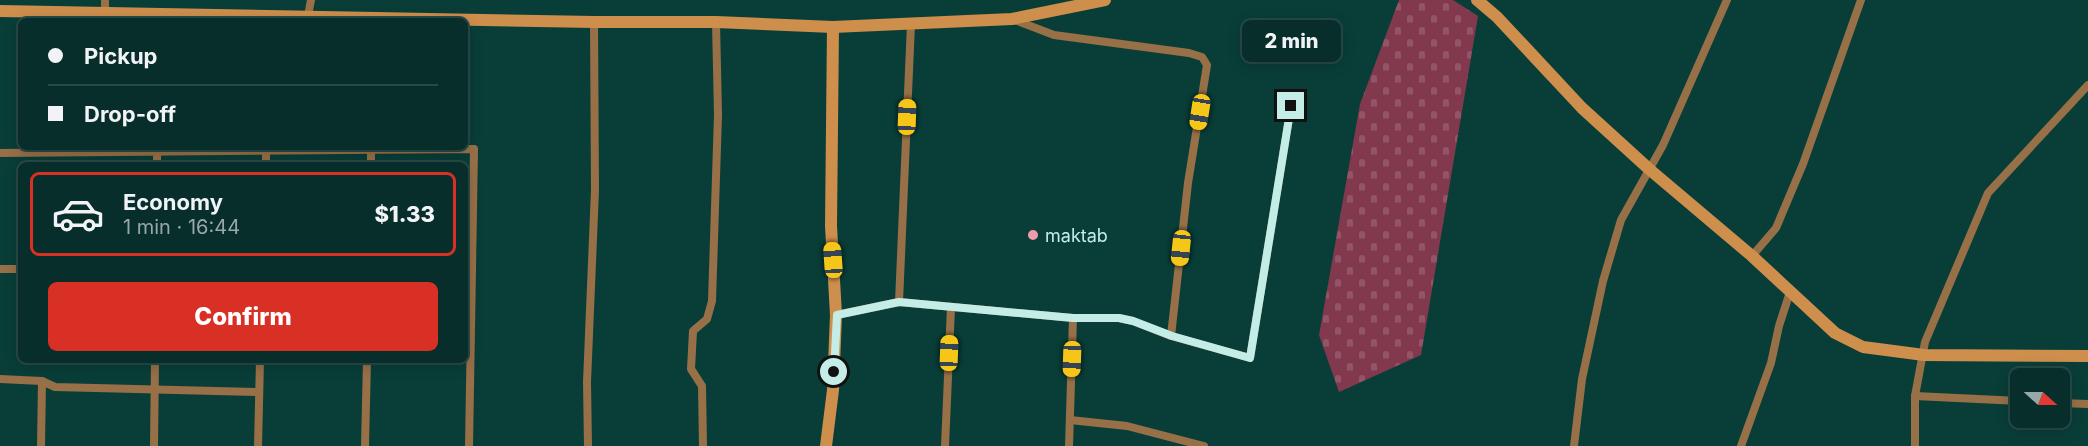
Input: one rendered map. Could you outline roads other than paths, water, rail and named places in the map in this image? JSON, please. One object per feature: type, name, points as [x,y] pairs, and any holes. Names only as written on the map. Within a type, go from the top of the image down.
[{"type":"street","points":[[105,0],[105,13]]},
{"type":"street","points":[[308,16],[311,0]]},
{"type":"street","points":[[468,19],[716,22],[832,27],[1012,19],[1105,0]]},
{"type":"street","points":[[1477,0],[1497,17],[1582,108],[1649,169],[1752,256],[1835,333],[1863,347],[1924,355],[2088,356]]},
{"type":"street","points":[[1574,446],[1582,379],[1603,281],[1621,220],[1663,145],[1727,0]]},
{"type":"street","points":[[1752,256],[1776,228],[1803,164],[1861,0]]},
{"type":"street","points":[[0,11],[105,13],[153,17],[403,18]]},
{"type":"street","points":[[1012,19],[1054,35],[1189,53],[1202,57],[1207,65],[1188,183],[1172,336]]},
{"type":"street","points":[[588,446],[587,382],[595,190],[594,22]]},
{"type":"street","points":[[703,446],[702,386],[691,369],[693,331],[706,319],[712,301],[718,115],[716,22]]},
{"type":"street","points":[[899,302],[911,24]]},
{"type":"street","points":[[826,446],[833,390],[837,315],[831,226],[832,27]]},
{"type":"street","points":[[1915,446],[1916,396],[1925,342],[1988,193],[2088,85]]},
{"type":"street","points":[[837,315],[899,302],[1073,318],[1119,318],[1250,358],[1291,106]]},
{"type":"street","points":[[468,149],[474,149],[470,446]]},
{"type":"street","points":[[0,153],[318,150]]},
{"type":"street","points":[[266,151],[266,162]]},
{"type":"street","points":[[0,269],[18,269]]},
{"type":"street","points":[[1741,446],[1771,363],[1779,326],[1790,292]]},
{"type":"street","points":[[945,446],[951,307]]},
{"type":"street","points":[[1069,446],[1073,318]]},
{"type":"street","points":[[154,363],[154,446]]},
{"type":"street","points":[[258,446],[260,363]]},
{"type":"street","points":[[365,446],[367,363]]},
{"type":"street","points":[[0,379],[42,381],[55,387],[259,392]]},
{"type":"street","points":[[40,446],[42,381]]},
{"type":"street","points":[[1916,396],[2010,401]]},
{"type":"street","points":[[2070,403],[2088,404]]},
{"type":"street","points":[[1070,420],[1127,426],[1204,446]]},
{"type":"place","name":"maktab","points":[[1033,235]]}]
